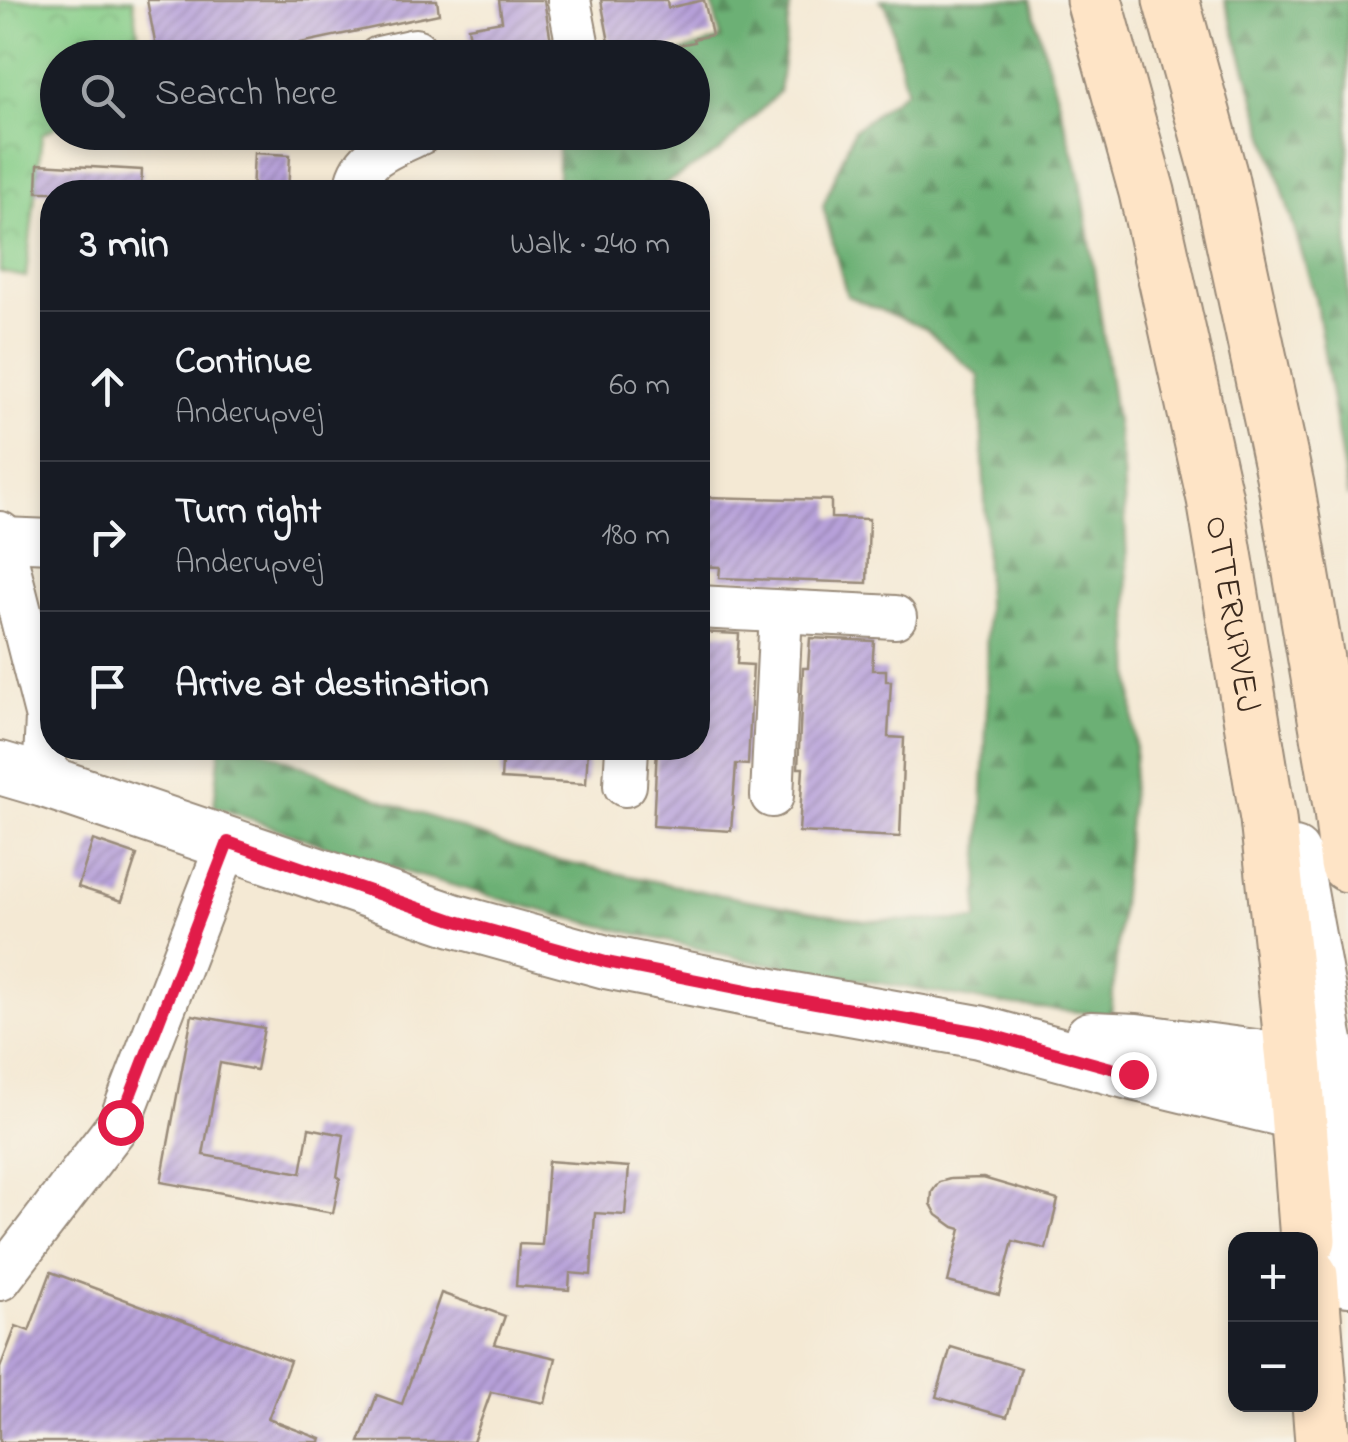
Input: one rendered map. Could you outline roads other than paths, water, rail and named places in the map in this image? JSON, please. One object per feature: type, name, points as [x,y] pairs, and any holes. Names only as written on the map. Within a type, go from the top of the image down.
[{"type":"main road","name":"OTTERUPVEJ","points":[[1094,0],[1147,192],[1214,499],[1268,820],[1329,1092],[1309,1232]]},
{"type":"main road","name":"OTTERUPVEJ","points":[[1172,0],[1220,177],[1286,485],[1348,864]]},
{"type":"main road","points":[[1313,1322],[1322,1442]]},
{"type":"street","points":[[569,0],[577,40]]},
{"type":"street","points":[[357,180],[370,158],[386,150]]},
{"type":"street","points":[[40,540],[1,536],[40,690]]},
{"type":"street","points":[[710,608],[895,617]]},
{"type":"street","points":[[772,796],[781,612]]},
{"type":"street","points":[[40,734],[22,774],[453,920],[606,962],[980,1032],[1136,1040],[1329,1092],[1348,1280]]},
{"type":"street","points":[[0,1278],[120,1122],[228,842]]}]
